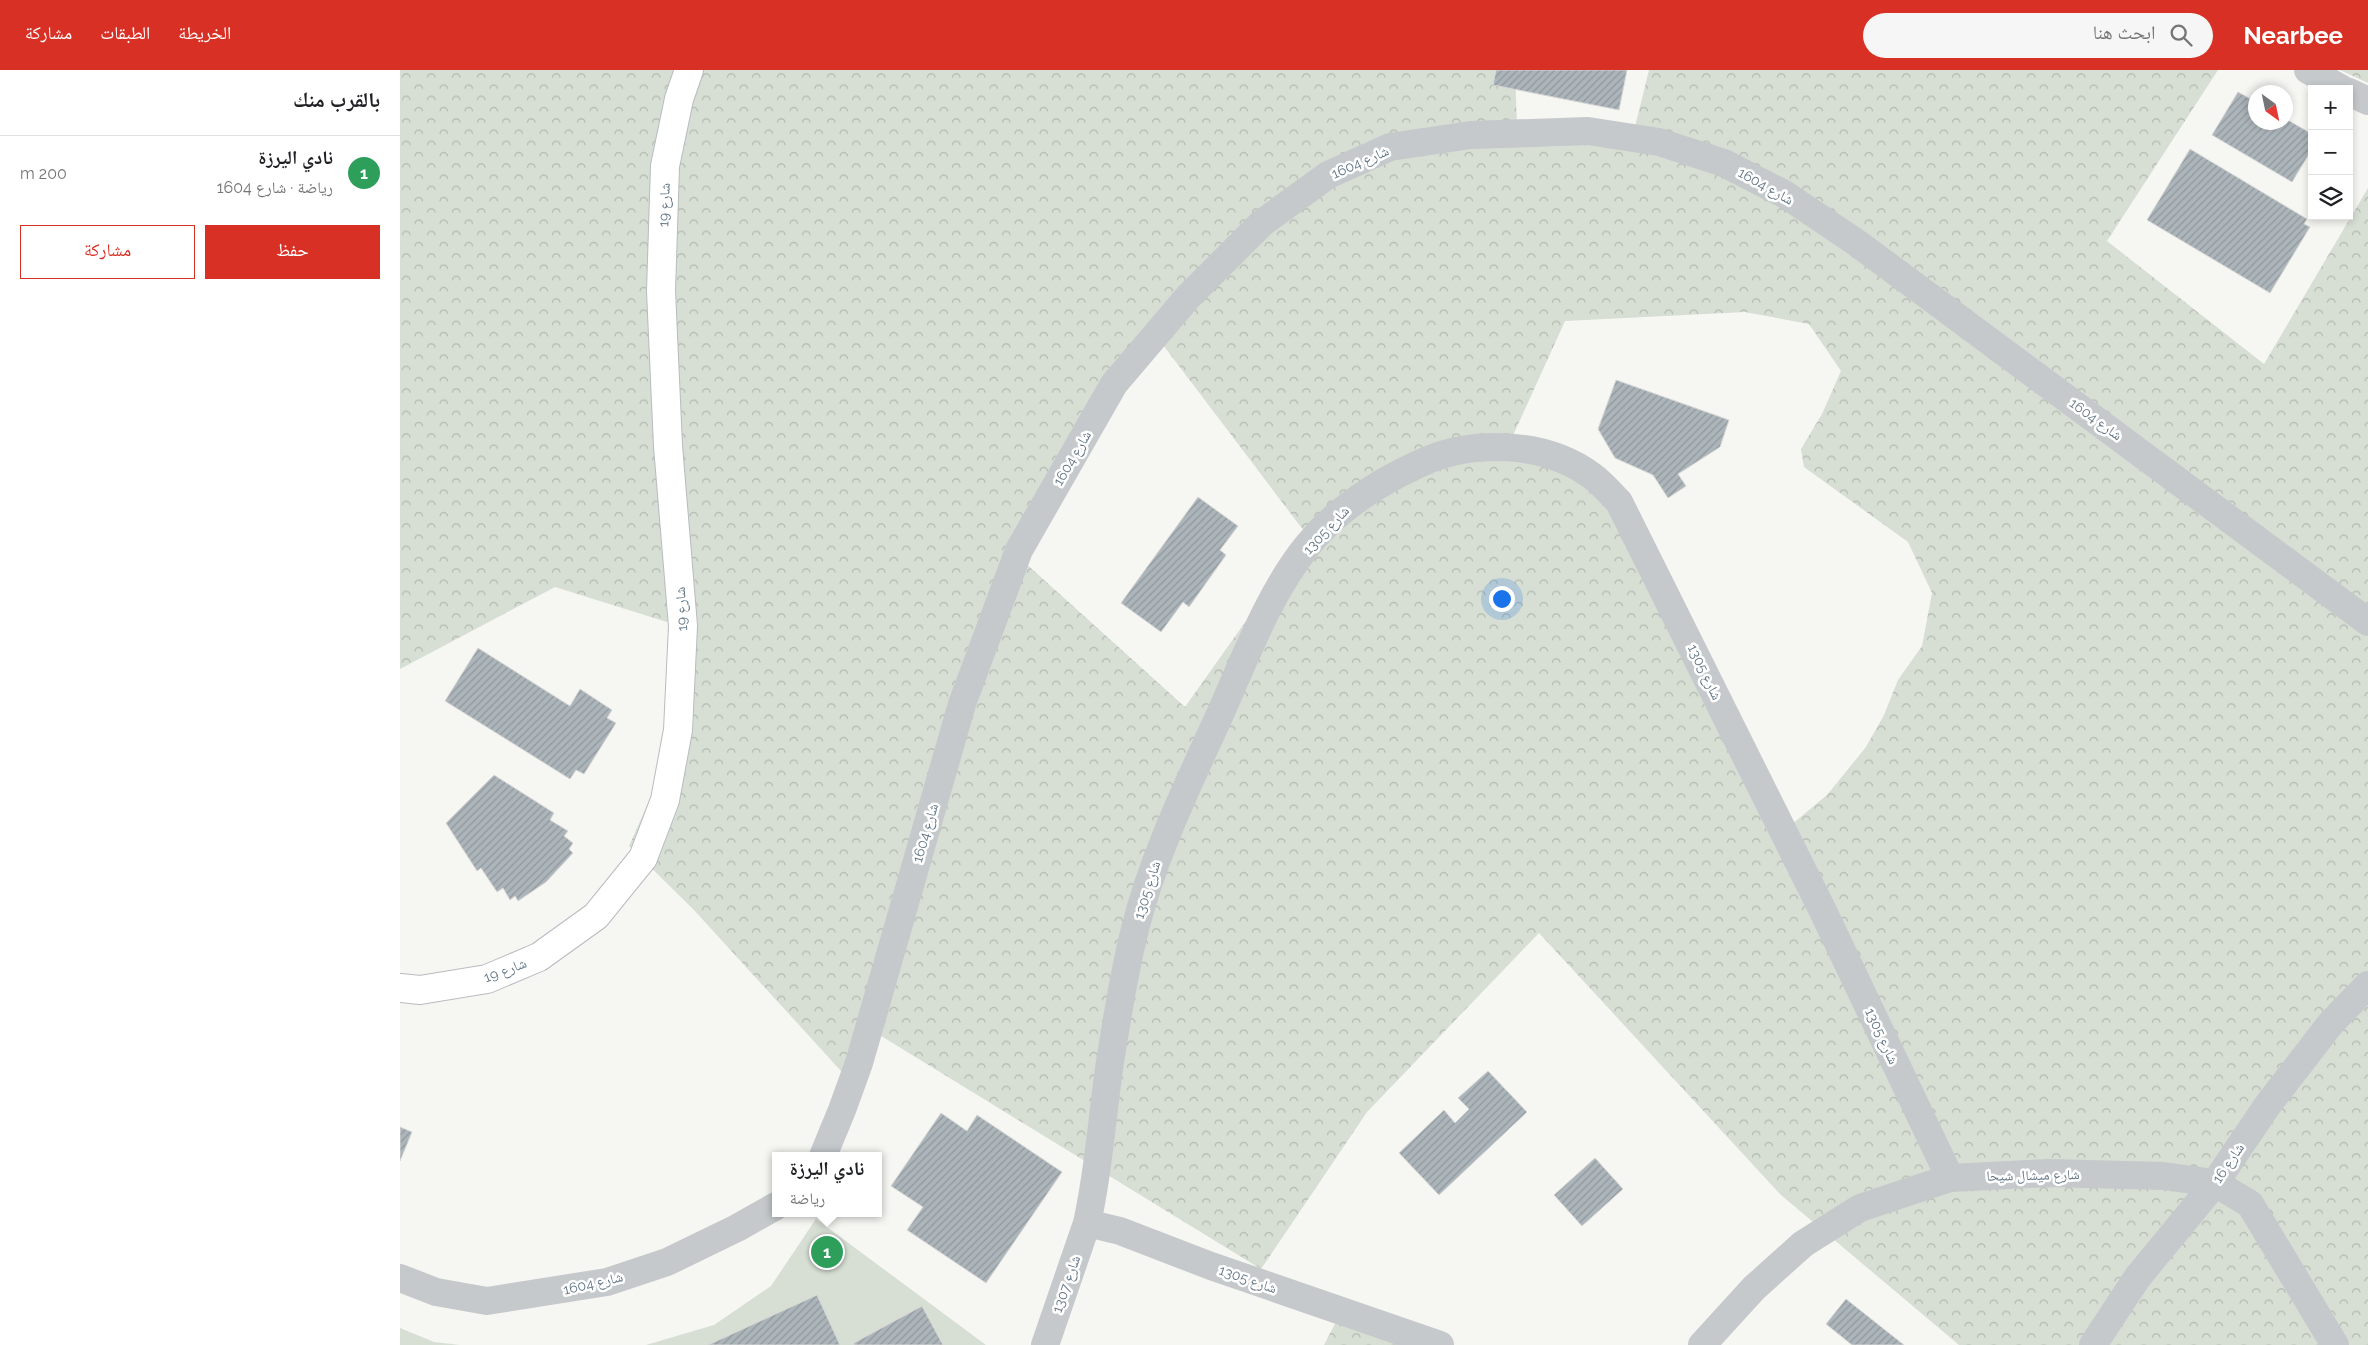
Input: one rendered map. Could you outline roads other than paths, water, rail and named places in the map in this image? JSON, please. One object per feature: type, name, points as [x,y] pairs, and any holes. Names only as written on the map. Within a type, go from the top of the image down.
[{"type":"main road","name":"شارع 19","points":[[400,988],[420,990],[487,979],[539,956],[596,916],[643,858],[665,800],[678,730],[683,626],[668,446],[661,291],[665,166],[679,99],[689,70]]},
{"type":"street","points":[[2308,70],[2335,85]]},
{"type":"street","points":[[2353,94],[2368,101]]},
{"type":"street","name":"شارع 1604","points":[[825,1152],[859,1063],[962,704],[1019,550],[1114,384],[1188,296],[1262,223],[1328,175],[1390,147],[1471,135],[1588,131],[1659,142],[1724,163],[1786,195],[1857,243],[2368,622]]},
{"type":"street","name":"شارع 1305","points":[[1440,1345],[1211,1266],[1120,1231],[1087,1223],[1098,1170],[1110,1062],[1140,911],[1158,854],[1273,599],[1308,545],[1347,506],[1395,475],[1443,452],[1484,446],[1528,450],[1559,458],[1591,475],[1620,502],[1821,907],[1950,1178]]},
{"type":"street","name":"شارع 16","points":[[2093,1345],[2137,1278],[2215,1183],[2267,1106],[2325,1030],[2368,985]]},
{"type":"street","name":"شارع ميشال شيحا","points":[[1702,1345],[1754,1288],[1803,1244],[1860,1208],[1950,1178],[2049,1173],[2163,1176],[2215,1183],[2250,1204],[2335,1345]]},
{"type":"street","name":"شارع 1604","points":[[400,1278],[436,1292],[486,1301],[607,1282],[667,1262],[737,1228],[772,1208]]},
{"type":"street","name":"شارع 1307","points":[[1045,1345],[1087,1223]]},
{"type":"place","name":"نادي اليرزة","points":[[827,1252]]}]
